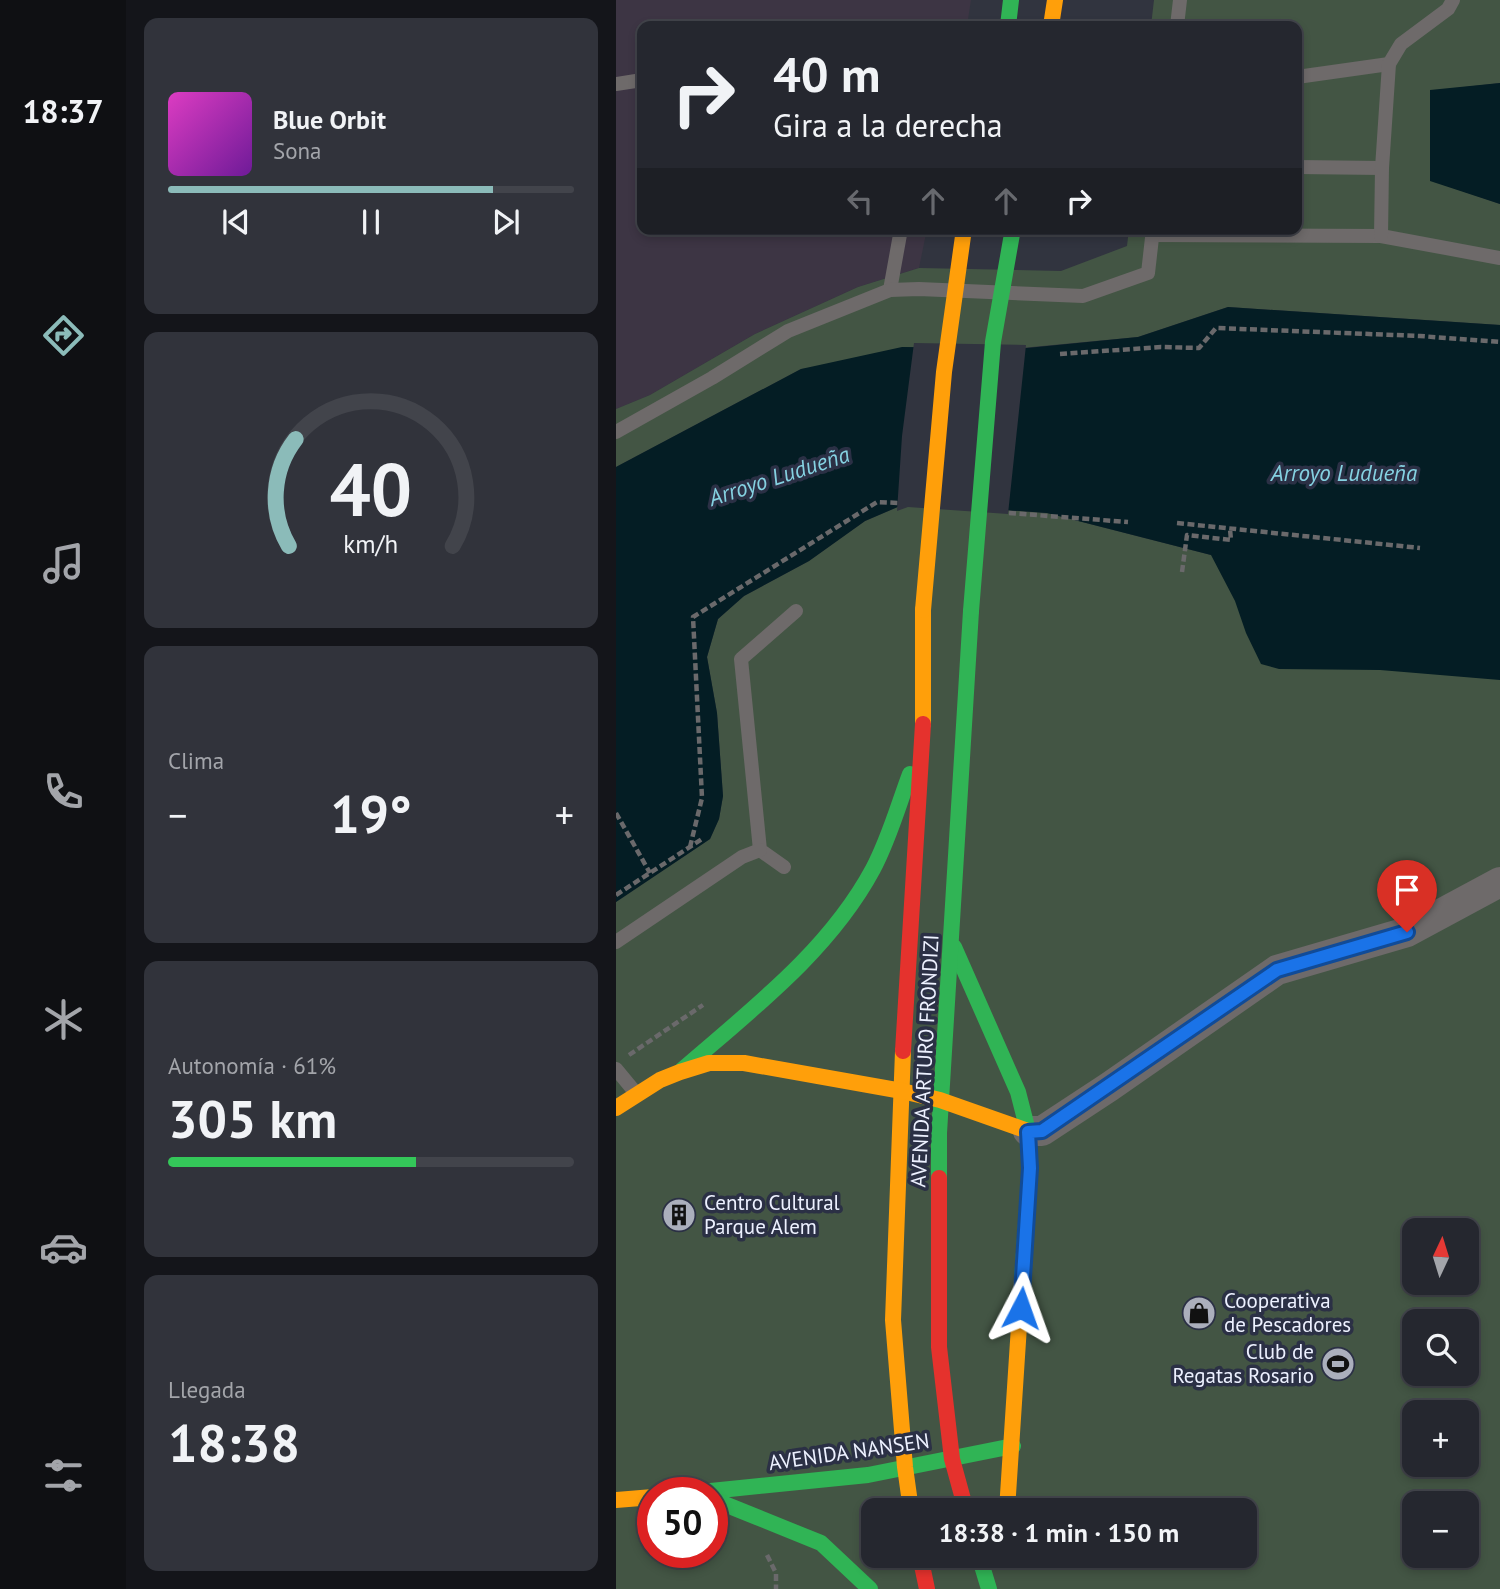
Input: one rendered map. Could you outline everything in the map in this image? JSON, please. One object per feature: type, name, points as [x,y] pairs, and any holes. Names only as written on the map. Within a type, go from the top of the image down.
[{"type":"main road","points":[[1009,21],[1011,0]]},
{"type":"main road","points":[[1052,21],[1055,0]]},
{"type":"main road","name":"AVENIDA ARTURO FRONDIZI","points":[[909,1498],[893,1320],[903,1051],[923,743],[923,610],[939,409],[963,235]]},
{"type":"main road","name":"AVENIDA ARTURO FRONDIZI","points":[[962,1498],[951,1459],[939,1347],[940,1100],[971,611],[993,342],[1011,235]]},
{"type":"main road","points":[[680,1072],[783,982],[836,923],[873,869],[923,743]]},
{"type":"main road","points":[[951,942],[1018,1092],[1028,1132],[1030,1168],[1008,1498]]},
{"type":"main road","points":[[616,1108],[636,1094],[680,1072],[709,1063],[744,1063],[940,1100],[1028,1132]]},
{"type":"main road","name":"AVENIDA NANSEN","points":[[728,1489],[868,1475],[1013,1446]]},
{"type":"main road","points":[[618,1502],[637,1499]]},
{"type":"main road","points":[[728,1505],[821,1543],[870,1589]]},
{"type":"main road","points":[[923,1568],[927,1589]]},
{"type":"main road","points":[[983,1568],[989,1589]]},
{"type":"street","points":[[1028,1132],[1042,1131],[1277,970],[1407,932],[1500,882]]},
{"type":"lane","points":[[1178,21],[1180,0]]},
{"type":"lane","points":[[1381,236],[1388,64],[1401,44],[1448,9],[1452,0]]},
{"type":"lane","points":[[1302,76],[1388,64]]},
{"type":"lane","points":[[616,84],[637,81]]},
{"type":"lane","points":[[1302,167],[1382,168]]},
{"type":"lane","points":[[890,290],[900,235]]},
{"type":"lane","points":[[616,432],[788,331],[890,290],[1083,296],[1148,272],[1152,235]]},
{"type":"lane","points":[[1302,235],[1381,236],[1500,258]]},
{"type":"lane","points":[[784,867],[760,850],[741,659],[796,611]]},
{"type":"lane","points":[[616,942],[742,857],[760,850]]},
{"type":"lane","points":[[616,1069],[636,1094]]},
{"type":"path","points":[[1060,354],[1161,347],[1199,348],[1216,328],[1500,342]]},
{"type":"path","points":[[690,847],[702,798],[693,617],[877,502],[903,504]]},
{"type":"path","points":[[996,511],[1128,522]]},
{"type":"path","points":[[1177,523],[1420,548]]},
{"type":"path","points":[[1182,572],[1187,535],[1231,540],[1230,528]]},
{"type":"path","points":[[616,813],[650,873]]},
{"type":"path","points":[[616,895],[702,839]]},
{"type":"path","points":[[627,1057],[706,1003]]},
{"type":"shaded area","points":[[616,0],[971,0],[968,21],[637,21],[637,235],[926,235],[919,268],[858,287],[755,334],[650,395],[616,409]]},
{"type":"green space","points":[[1154,0],[1500,0],[1500,83],[1430,91],[1430,180],[1500,204],[1500,325],[1228,307],[1138,337],[801,369],[616,467],[616,409],[650,395],[755,334],[858,287],[919,268],[1061,271],[1127,246],[1128,235],[1302,235],[1302,21],[1152,21]]},
{"type":"green space","points":[[907,503],[1047,513],[1211,555],[1500,558],[1500,1589],[616,1589],[616,902],[710,839],[719,819],[723,796],[717,713],[707,657],[718,619],[744,596],[809,561],[865,521]]},
{"type":"water","points":[[1500,83],[1500,204],[1430,181],[1430,90]]},
{"type":"water","name":"Arroyo Ludueña","points":[[1228,307],[1500,325],[1500,680],[1380,670],[1279,669],[1261,664],[1235,601],[1211,555],[1047,513],[907,503],[865,521],[809,561],[744,596],[718,619],[707,657],[717,713],[723,796],[719,819],[710,839],[616,902],[616,467],[801,369],[902,347],[1027,348],[1138,337]]},
{"type":"pier","points":[[914,343],[1026,345],[1008,514],[908,507],[897,511],[902,436]]},
{"type":"traffic: fast","points":[[1009,21],[1011,0]]},
{"type":"traffic: fast","points":[[971,611],[993,342],[1012,235]]},
{"type":"traffic: fast","points":[[939,1178],[939,1133],[971,611]]},
{"type":"traffic: fast","points":[[682,1070],[787,978],[834,927],[855,899],[879,858],[910,774]]},
{"type":"traffic: fast","points":[[954,947],[1018,1092],[1028,1131],[1030,1168],[1022,1280]]},
{"type":"traffic: fast","points":[[728,1489],[868,1475],[1013,1446]]},
{"type":"traffic: fast","points":[[728,1505],[821,1543],[870,1589]]},
{"type":"traffic: fast","points":[[983,1568],[989,1589]]},
{"type":"traffic: slow","points":[[1052,21],[1055,0]]},
{"type":"traffic: slow","points":[[923,610],[944,372],[963,235]]},
{"type":"traffic: slow","points":[[923,610],[923,724]]},
{"type":"traffic: slow","points":[[903,1051],[893,1320],[909,1498]]},
{"type":"traffic: slow","points":[[616,1108],[660,1080],[680,1072],[709,1063],[744,1063],[940,1100],[1028,1131]]},
{"type":"traffic: slow","points":[[1008,1498],[1022,1280]]},
{"type":"traffic: slow","points":[[616,1500],[637,1498]]},
{"type":"traffic: jam","points":[[903,1051],[923,724]]},
{"type":"traffic: jam","points":[[939,1178],[939,1347],[952,1459],[963,1498]]},
{"type":"traffic: jam","points":[[923,1568],[927,1589]]},
{"type":"place","name":"Centro Cultural Parque Alem","points":[[679,1215]]},
{"type":"place","name":"Cooperativa de Pescadores","points":[[1199,1313]]},
{"type":"place","name":"Club de Regatas Rosario","points":[[1338,1364]]},
{"type":"route","points":[[1021,1308],[1030,1168],[1028,1132],[1042,1131],[1277,970],[1407,932]]}]
